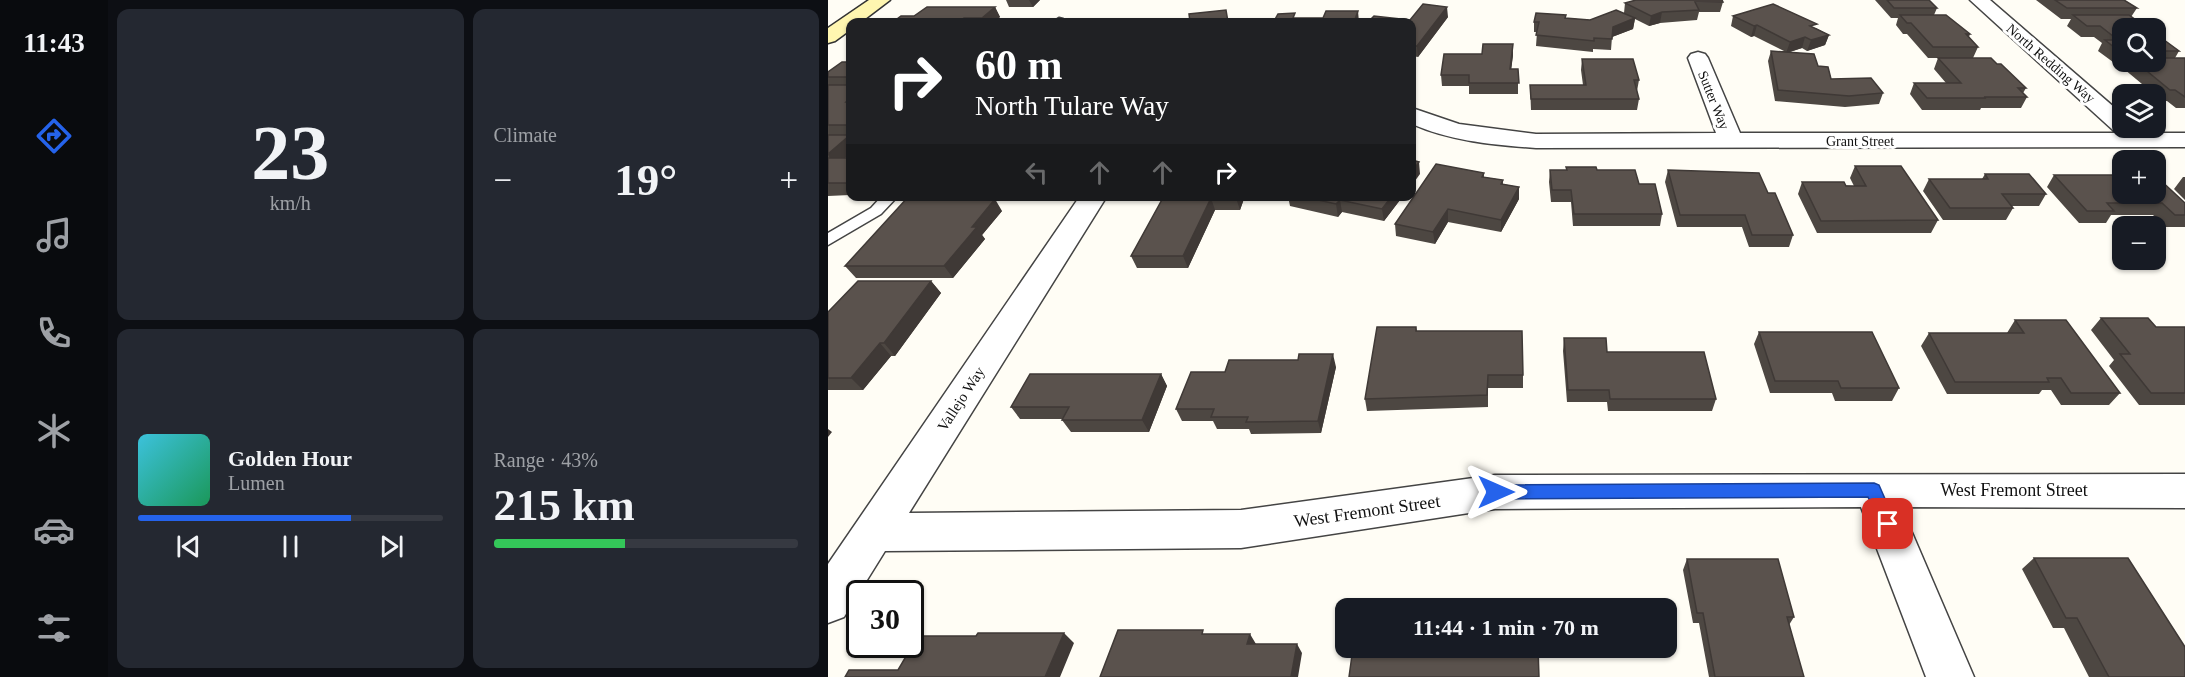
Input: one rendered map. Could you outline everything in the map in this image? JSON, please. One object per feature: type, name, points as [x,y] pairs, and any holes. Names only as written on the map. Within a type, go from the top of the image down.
[{"type":"main road","points":[[855,18],[881,0]]},
{"type":"main road","points":[[828,37],[846,24]]},
{"type":"street","name":"North Redding Way","points":[[1980,0],[2112,117]]},
{"type":"street","name":"Sutter Way","points":[[1698,58],[1731,141]]},
{"type":"street","name":"Grant Street","points":[[1416,118],[1428,124],[1470,136],[1536,141],[1731,141],[2112,131]]},
{"type":"street","name":"Grant Street","points":[[2166,137],[2185,140]]},
{"type":"street","name":"Vallejo Way","points":[[828,602],[1091,201]]},
{"type":"street","points":[[1874,490],[1950,677]]},
{"type":"street","name":"West Fremont Street","points":[[874,532],[1241,529],[1496,492],[2185,491]]},
{"type":"lane","points":[[828,240],[876,211],[886,201]]},
{"type":"building","points":[[1636,0],[1722,0],[1723,2],[1695,2],[1699,10],[1662,12],[1651,16],[1625,3]]},
{"type":"building","points":[[1887,0],[1929,0],[1937,8],[1894,8]]},
{"type":"building","points":[[2055,0],[2124,0],[2137,8],[2067,8]]},
{"type":"building","points":[[1423,4],[1447,7],[1417,46],[1416,18],[1412,18]]},
{"type":"building","points":[[1773,4],[1817,24],[1810,26],[1829,35],[1811,40],[1805,37],[1790,42],[1733,16]]},
{"type":"building","points":[[927,7],[995,7],[982,18],[898,18],[914,16]]},
{"type":"building","points":[[1226,10],[1227,18],[1190,18],[1189,14]]},
{"type":"building","points":[[1616,10],[1635,18],[1613,27],[1612,39],[1594,38],[1594,41],[1536,35],[1539,22],[1534,22],[1536,13],[1566,15],[1565,18],[1590,20]]},
{"type":"building","points":[[1326,11],[1358,11],[1355,18],[1323,18]]},
{"type":"building","points":[[1295,13],[1293,18],[1276,18],[1278,14]]},
{"type":"building","points":[[1900,15],[1946,15],[1970,34],[1966,34],[1978,47],[1933,47],[1911,23],[1907,23]]},
{"type":"building","points":[[2073,15],[2129,15],[2133,18],[2112,18],[2112,35],[2100,26],[2087,26]]},
{"type":"building","points":[[2166,41],[2179,51],[2166,51]]},
{"type":"building","points":[[1483,44],[1513,44],[1510,69],[1518,69],[1519,83],[1469,83],[1469,75],[1441,75],[1444,54],[1482,54]]},
{"type":"building","points":[[1771,51],[1814,54],[1818,66],[1828,67],[1831,79],[1871,78],[1883,93],[1849,96],[1778,90]]},
{"type":"building","points":[[1938,58],[1991,58],[1997,64],[2001,64],[2026,88],[2018,88],[2027,97],[1927,98],[1914,83],[1961,83]]},
{"type":"building","points":[[2166,58],[2185,58],[2185,97],[2148,72],[2166,72]]},
{"type":"building","points":[[1582,59],[1633,59],[1639,80],[1634,80],[1639,99],[1531,99],[1530,85],[1586,85]]},
{"type":"building","points":[[842,62],[846,62],[846,77],[828,77],[828,72]]},
{"type":"building","points":[[828,85],[846,85],[846,125],[828,125]]},
{"type":"building","points":[[828,135],[846,135],[846,138],[828,154]]},
{"type":"building","points":[[828,158],[846,158],[846,183],[828,183]]},
{"type":"building","points":[[1436,164],[1484,173],[1482,177],[1503,180],[1501,184],[1519,187],[1501,220],[1448,209],[1433,232],[1395,224],[1411,201],[1416,201],[1416,193]]},
{"type":"building","points":[[1855,166],[1901,166],[1938,220],[1821,221],[1802,182],[1844,182],[1846,186],[1866,186]]},
{"type":"building","points":[[1566,167],[1635,170],[1639,184],[1655,184],[1662,214],[1574,214],[1571,190],[1552,190],[1550,170],[1567,170]]},
{"type":"building","points":[[1668,170],[1759,173],[1768,193],[1775,193],[1793,235],[1752,235],[1745,215],[1680,215]]},
{"type":"building","points":[[1985,174],[2029,174],[2046,194],[2002,194],[2013,208],[1950,208],[1929,179],[1988,179]]},
{"type":"building","points":[[2054,175],[2112,175],[2112,203],[2107,203],[2114,211],[2087,211]]},
{"type":"building","points":[[2166,185],[2185,203],[2185,215],[2175,215],[2163,204],[2166,204]]},
{"type":"building","points":[[904,201],[993,201],[972,227],[977,227],[944,266],[845,266]]},
{"type":"building","points":[[1161,201],[1210,201],[1183,256],[1131,256]]},
{"type":"building","points":[[1322,201],[1339,201],[1336,204]]},
{"type":"building","points":[[1345,201],[1388,201],[1382,209]]},
{"type":"building","points":[[858,281],[931,281],[884,343],[880,343],[851,378],[828,378],[828,312]]},
{"type":"building","points":[[2101,318],[2148,318],[2156,327],[2185,327],[2185,393],[2151,393],[2120,354],[2130,354]]},
{"type":"building","points":[[2015,320],[2066,320],[2120,393],[2071,393],[2061,378],[2047,378],[2049,382],[1955,382],[1929,333],[2024,333]]},
{"type":"building","points":[[1377,327],[1416,327],[1416,331],[1522,331],[1523,375],[1488,375],[1487,395],[1365,399]]},
{"type":"building","points":[[1759,332],[1872,332],[1899,388],[1841,388],[1838,381],[1775,381]]},
{"type":"building","points":[[1564,338],[1606,338],[1607,352],[1704,352],[1716,399],[1610,399],[1609,390],[1568,390]]},
{"type":"building","points":[[1299,354],[1333,354],[1318,421],[1246,422],[1248,417],[1211,417],[1214,409],[1176,409],[1191,372],[1225,372],[1229,360],[1298,360]]},
{"type":"building","points":[[1030,374],[1161,374],[1142,420],[1062,420],[1069,407],[1011,407]]},
{"type":"building","points":[[2034,558],[2128,558],[2185,647],[2185,677],[2109,677],[2077,618],[2066,618]]},
{"type":"building","points":[[1687,559],[1778,559],[1794,617],[1787,617],[1804,677],[1715,677],[1703,613],[1697,613]]},
{"type":"building","points":[[1118,630],[1203,630],[1202,634],[1250,634],[1247,644],[1297,644],[1291,677],[1100,677]]},
{"type":"building","points":[[978,633],[1064,633],[1045,677],[845,677],[849,670],[898,670],[905,658],[924,658],[924,636],[976,636]]},
{"type":"building","points":[[1352,658],[1538,658],[1539,677],[1349,677]]},
{"type":"route","points":[[1496,492],[1874,490],[1888,524]]}]
